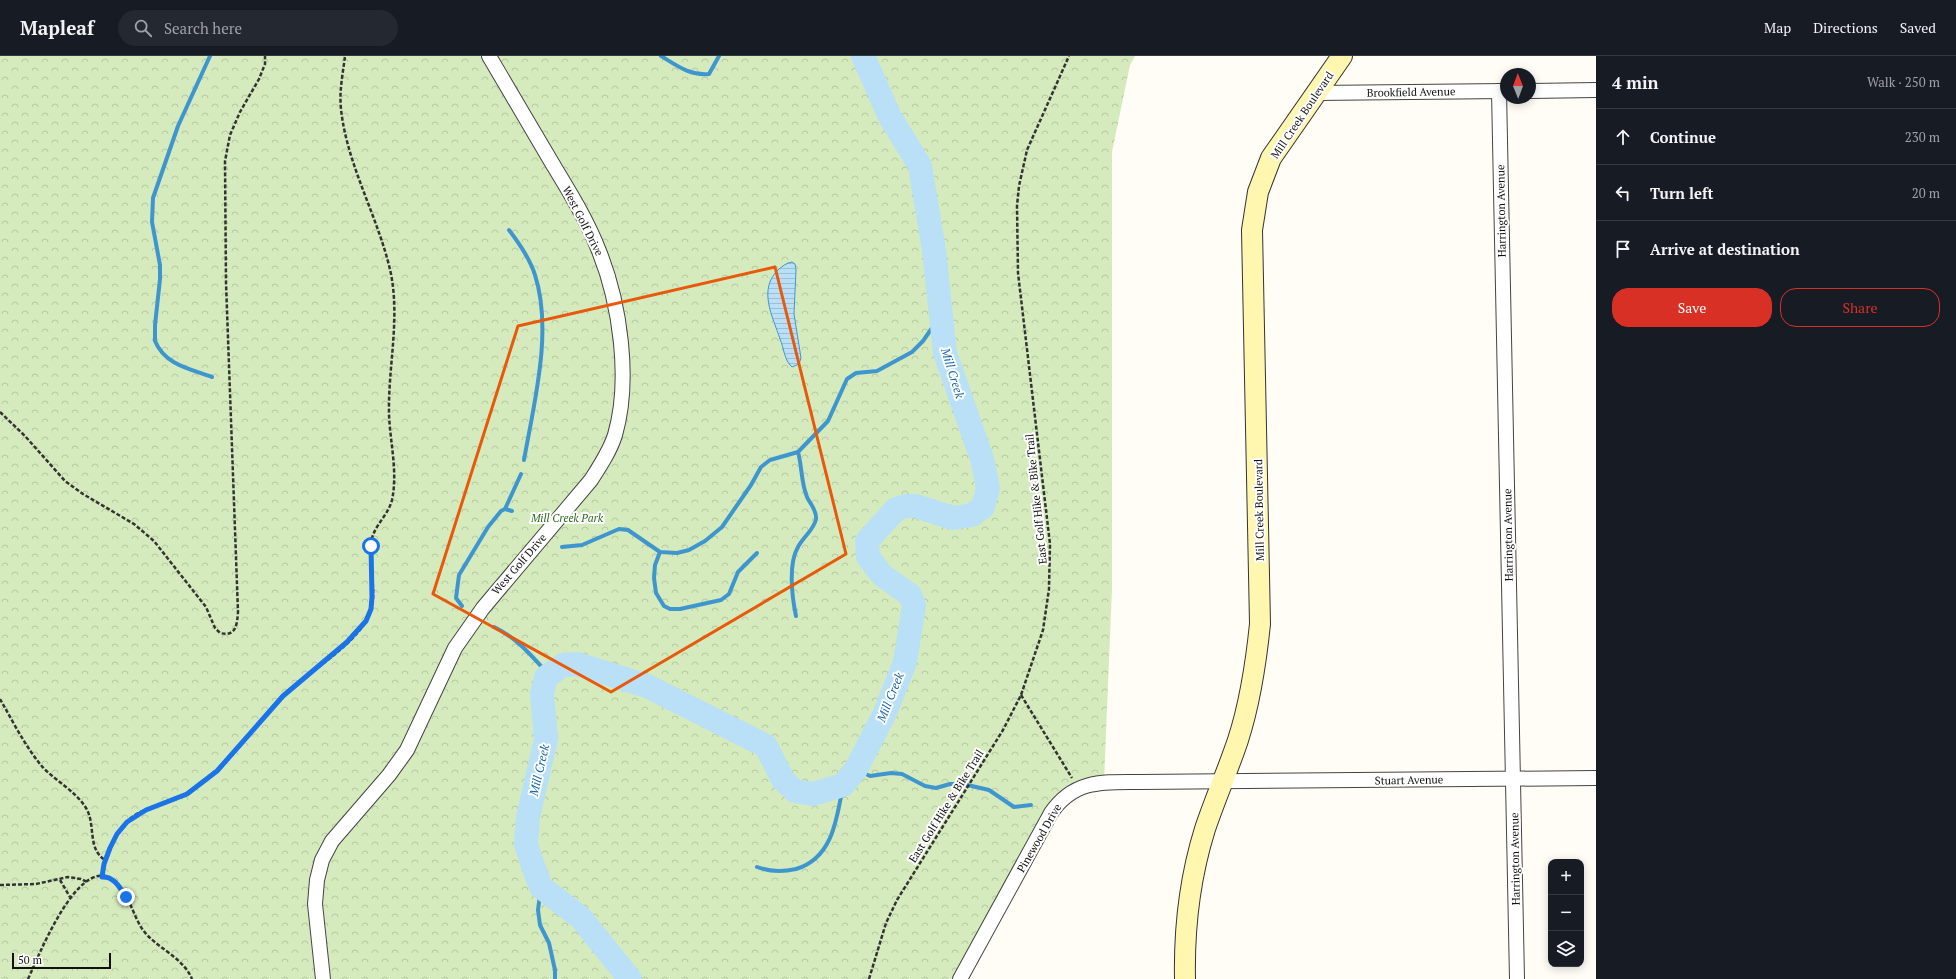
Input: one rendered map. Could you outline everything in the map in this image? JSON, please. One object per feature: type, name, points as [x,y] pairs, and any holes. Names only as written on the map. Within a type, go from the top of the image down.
[{"type":"street","name":"West Golf Drive","points":[[322,979],[315,904],[317,880],[326,853],[332,841],[389,775],[406,750],[455,648],[483,608],[591,480],[605,458],[614,436],[620,415],[622,382],[617,318],[610,284],[600,251],[576,204],[489,56]]},
{"type":"street","name":"Mill Creek Boulevard","points":[[1185,979],[1188,913],[1194,872],[1205,829],[1238,740],[1256,662],[1260,624],[1252,230],[1254,211],[1258,192],[1271,158],[1342,56]]},
{"type":"street","points":[[1536,91],[1596,90]]},
{"type":"street","name":"Brookfield Avenue","points":[[1315,93],[1500,91]]},
{"type":"street","name":"Harrington Avenue","points":[[1502,104],[1517,979]]},
{"type":"street","name":"Stuart Avenue","points":[[1222,782],[1596,778]]},
{"type":"street","name":"Pinewood Drive","points":[[960,979],[1051,813],[1063,798],[1086,785],[1104,782],[1222,782]]},
{"type":"path","points":[[0,412],[25,436],[65,481],[83,494],[134,524],[154,541],[206,607],[215,628],[220,633],[230,634],[235,631],[238,612],[226,283],[225,162],[230,135],[240,112],[259,79],[265,64],[266,56]]},
{"type":"path","points":[[102,877],[105,860],[117,834],[127,822],[146,810],[187,794],[217,771],[283,696],[347,642],[366,621],[371,609],[372,535],[388,511],[394,485],[389,416],[394,326],[393,286],[378,229],[343,125],[340,92],[346,56]]},
{"type":"path","name":"East Golf Hike & Bike Trail","points":[[870,979],[886,923],[897,900],[1003,730],[1021,695],[1043,630],[1051,566],[1045,492],[1018,273],[1018,206],[1019,186],[1028,150],[1069,56]]},
{"type":"path","points":[[1021,695],[1078,789]]},
{"type":"path","points":[[0,699],[39,763],[54,779],[84,804],[89,813],[94,848],[97,854],[105,860]]},
{"type":"path","points":[[0,885],[36,884],[75,877],[87,882]]},
{"type":"path","points":[[28,979],[48,935],[70,897],[87,882],[102,877],[112,879],[119,886],[143,931],[187,969],[192,979]]},
{"type":"path","points":[[60,880],[70,897]]},
{"type":"highlighted area","points":[[775,267],[846,554],[611,692],[433,594],[518,326]]},
{"type":"green space","name":"Mill Creek Park","points":[[0,56],[1135,56],[1130,65],[1112,152],[1112,588],[1104,782],[1063,798],[960,979],[0,979]]},
{"type":"water","points":[[792,262],[795,264],[796,270],[794,314],[801,358],[799,364],[792,367],[786,357],[774,322],[768,294],[772,277],[779,269]]},
{"type":"waterway","points":[[210,56],[178,126],[153,198],[152,222],[160,265],[155,341],[159,349],[172,361],[212,377]]},
{"type":"waterway","points":[[661,56],[689,72],[702,74],[709,74],[719,56]]},
{"type":"waterway","name":"Mill Creek","points":[[630,979],[581,918],[541,887],[526,844],[528,817],[546,739],[542,694],[546,677],[563,665],[577,664],[647,686],[766,746],[783,780],[795,791],[813,794],[843,785],[856,769],[885,713],[905,662],[914,605],[910,595],[882,575],[868,557],[867,541],[896,509],[906,506],[916,506],[953,518],[972,515],[983,507],[988,488],[982,459],[945,353],[934,250],[920,166],[890,117],[863,56]]},
{"type":"waterway","points":[[509,230],[524,251],[533,269],[540,297],[542,320],[542,343],[537,391],[524,460]]},
{"type":"waterway","points":[[562,547],[582,545],[619,529],[628,530],[660,552],[677,553],[689,550],[705,541],[722,527],[751,485],[761,467],[770,460],[798,452],[828,421],[847,379],[856,373],[877,371],[912,352],[923,341],[941,315]]},
{"type":"waterway","points":[[796,616],[792,590],[793,562],[798,547],[813,527],[816,519],[814,510],[805,492],[798,452]]},
{"type":"waterway","points":[[505,509],[521,474]]},
{"type":"waterway","points":[[462,606],[456,598],[459,575],[488,527],[501,511],[505,509],[512,511]]},
{"type":"waterway","points":[[660,552],[655,565],[654,578],[656,593],[664,606],[670,609],[680,609],[721,600],[729,594],[738,572],[757,553]]},
{"type":"waterway","points":[[494,627],[510,636],[517,642],[549,675]]},
{"type":"waterway","points":[[856,769],[870,776],[891,773],[902,774],[925,786],[936,788],[950,784],[963,784],[989,790],[1014,807],[1031,805]]},
{"type":"waterway","points":[[757,867],[771,871],[791,870],[808,864],[818,856],[826,846],[831,835],[843,785]]},
{"type":"waterway","points":[[541,887],[538,910],[540,925],[549,943],[555,970],[555,979]]},
{"type":"route","points":[[126,897],[119,886],[112,879],[102,877],[104,864],[117,834],[136,814],[172,801],[187,794],[205,782],[217,771],[245,740],[260,720],[283,696],[334,654],[366,621],[371,609],[372,597],[371,546]]}]
